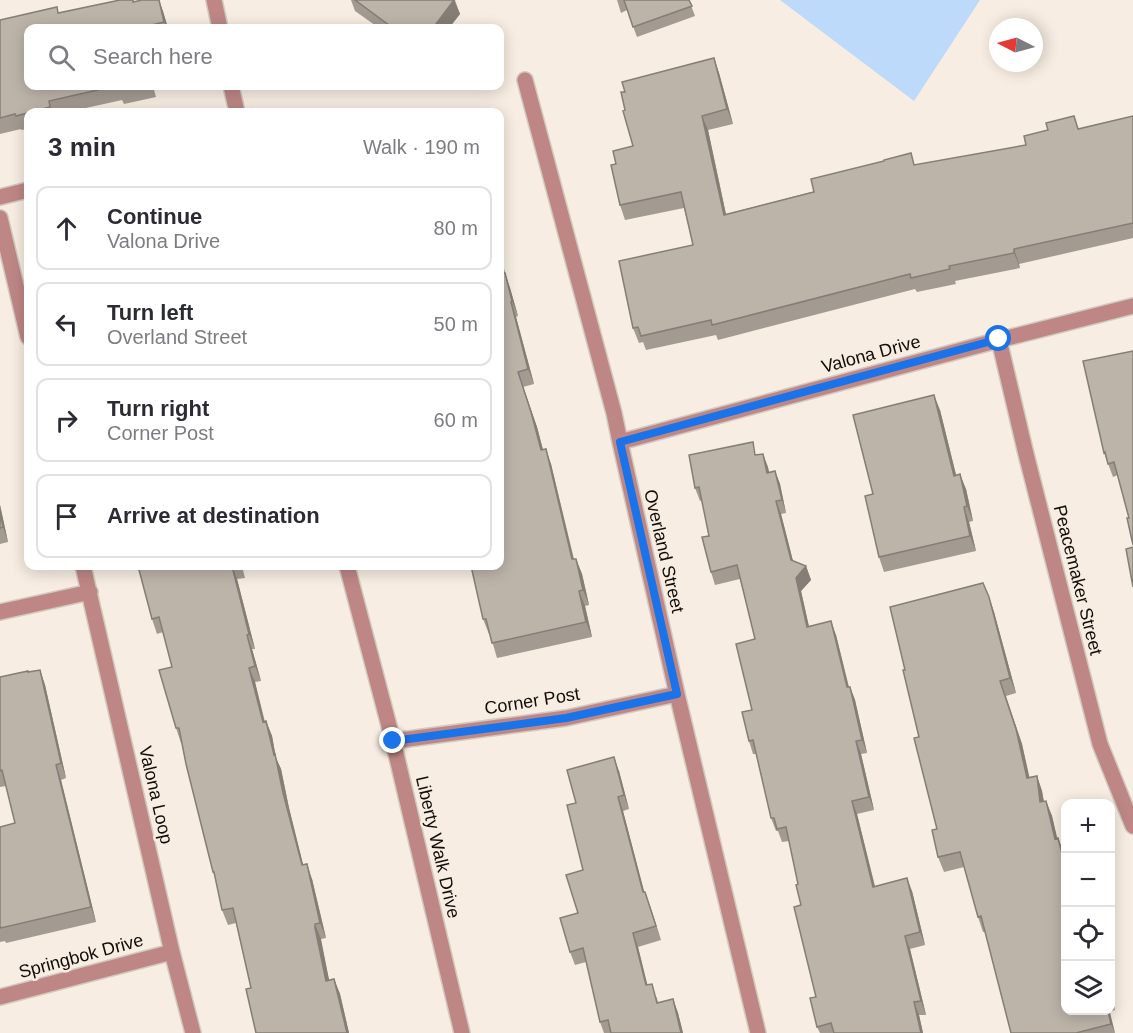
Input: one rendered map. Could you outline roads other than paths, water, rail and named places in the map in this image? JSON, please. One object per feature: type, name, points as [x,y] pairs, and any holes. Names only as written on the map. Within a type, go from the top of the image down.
[{"type":"street","points":[[214,0],[219,24]]},
{"type":"street","name":"Overland Street","points":[[525,80],[615,413],[677,694],[758,1033]]},
{"type":"street","points":[[232,90],[236,108]]},
{"type":"street","points":[[0,197],[24,191]]},
{"type":"street","points":[[0,218],[24,320]]},
{"type":"street","name":"Valona Drive","points":[[620,442],[999,339],[1133,306]]},
{"type":"street","name":"Peacemaker Street","points":[[999,339],[1100,744],[1133,826]]},
{"type":"street","name":"Valona Loop","points":[[84,570],[172,952],[193,1033]]},
{"type":"street","name":"Liberty Walk Drive","points":[[348,570],[393,741],[462,1033]]},
{"type":"street","points":[[0,612],[90,592]]},
{"type":"street","name":"Corner Post","points":[[393,741],[566,718],[677,694]]},
{"type":"street","name":"Springbok Drive","points":[[0,997],[172,952]]},
{"type":"water","points":[[780,0],[980,0],[914,101]]}]
